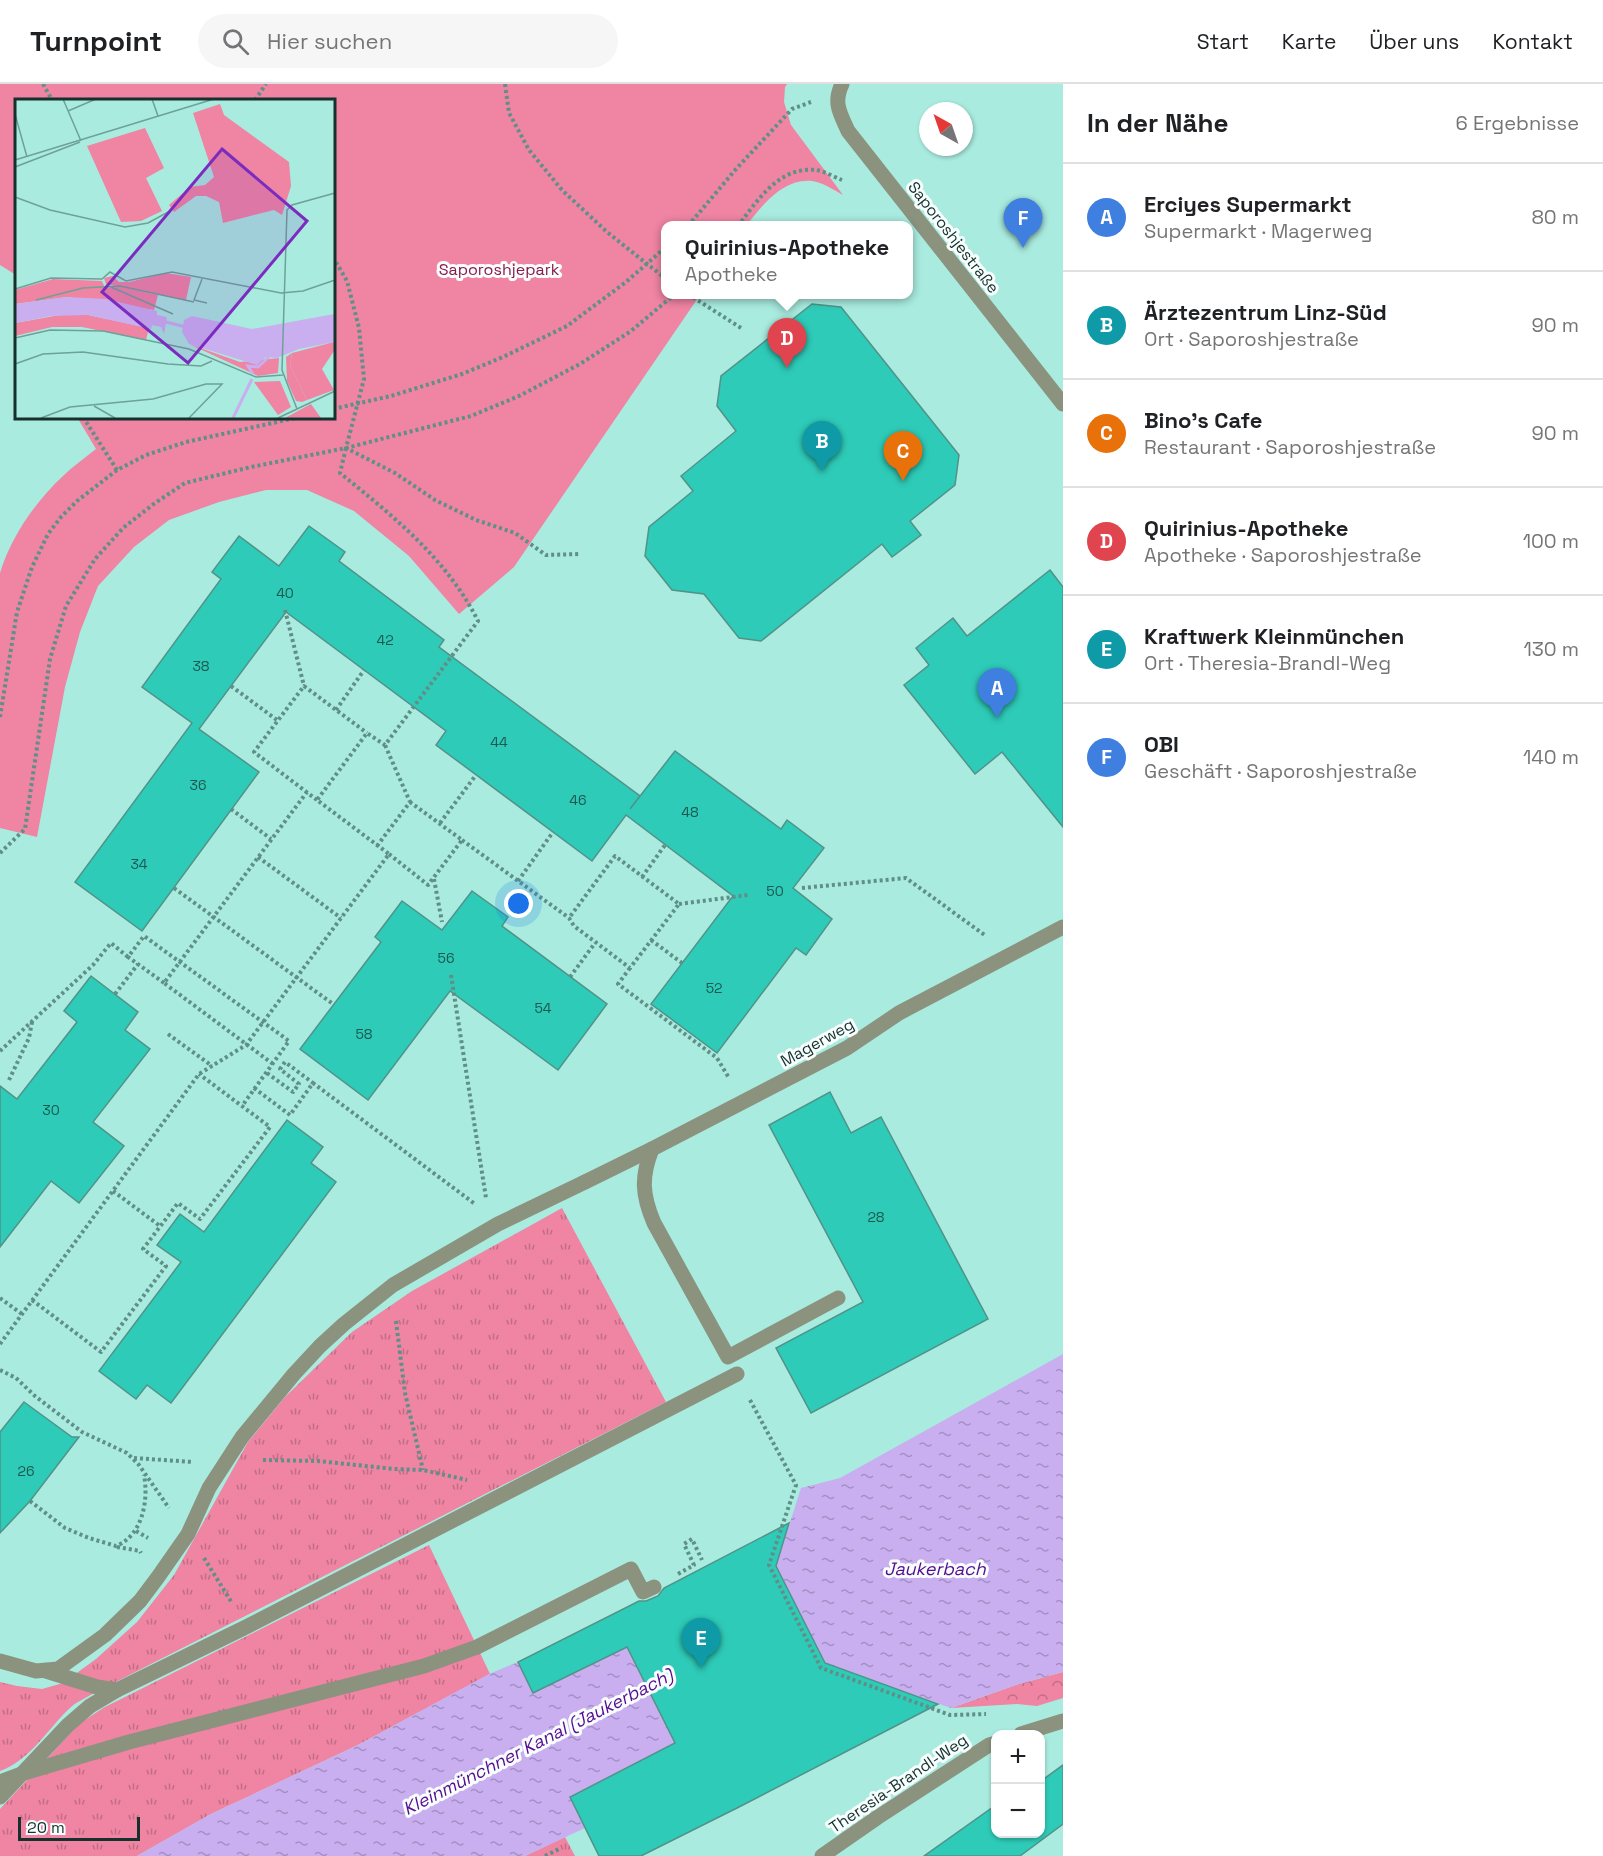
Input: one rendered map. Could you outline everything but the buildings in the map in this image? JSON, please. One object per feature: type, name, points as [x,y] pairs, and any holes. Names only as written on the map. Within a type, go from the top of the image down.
[{"type":"street","name":"Saporoshjestraße","points":[[840,88],[838,108],[848,130],[1063,404]]},
{"type":"street","name":"Magerweg","points":[[46,1671],[58,1669],[105,1635],[140,1601],[188,1534],[209,1488],[226,1460],[266,1408],[320,1346],[393,1285],[493,1219],[585,1182],[652,1149],[847,1048],[899,1013],[1063,927]]},
{"type":"street","points":[[652,1149],[646,1166],[644,1182],[646,1205],[728,1357],[838,1298]]},
{"type":"street","points":[[0,1797],[68,1725],[90,1706],[117,1690],[246,1627],[737,1374]]},
{"type":"street","points":[[0,1782],[129,1742],[423,1666],[477,1647],[631,1569],[643,1592],[654,1587]]},
{"type":"street","points":[[0,1661],[36,1671],[46,1671],[97,1687],[117,1690]]},
{"type":"street","points":[[1034,1730],[1063,1721]]},
{"type":"street","name":"Theresia-Brandl-Weg","points":[[822,1856],[991,1744]]},
{"type":"path","points":[[43,84],[51,99]]},
{"type":"path","points":[[256,99],[265,84]]},
{"type":"path","points":[[505,84],[509,113],[529,150],[562,190],[607,232],[661,275]]},
{"type":"path","points":[[691,221],[736,169],[792,110],[840,88]]},
{"type":"path","points":[[741,221],[765,190],[799,171],[817,170],[842,180]]},
{"type":"path","points":[[334,410],[391,396],[462,374],[567,326],[626,282],[661,252]]},
{"type":"path","points":[[334,259],[347,281],[359,328],[364,379],[340,473],[419,540],[467,599],[478,621],[385,746]]},
{"type":"path","points":[[0,853],[25,829],[50,659],[66,606],[95,559],[123,528],[185,483],[346,448],[471,416],[519,396],[580,364],[631,331],[669,299]]},
{"type":"path","points":[[696,299],[741,328]]},
{"type":"path","points":[[84,418],[117,470]]},
{"type":"path","points":[[0,717],[17,612],[32,567],[48,534],[61,517],[77,501],[117,470],[146,455],[186,442],[295,418]]},
{"type":"path","points":[[346,448],[395,473],[435,500],[476,520],[514,533],[546,555],[580,554]]},
{"type":"path","points":[[285,610],[304,686],[385,746],[410,802],[569,918],[574,926],[630,968]]},
{"type":"path","points":[[336,710],[364,670]]},
{"type":"path","points":[[231,686],[277,720]]},
{"type":"path","points":[[304,686],[254,752],[428,885],[462,840]]},
{"type":"path","points":[[317,800],[367,733]]},
{"type":"path","points":[[440,823],[476,775]]},
{"type":"path","points":[[164,983],[307,792]]},
{"type":"path","points":[[377,846],[410,802]]},
{"type":"path","points":[[231,809],[271,839]]},
{"type":"path","points":[[518,881],[553,832]]},
{"type":"path","points":[[642,877],[665,845]]},
{"type":"path","points":[[0,1344],[199,1074],[246,1044],[388,854]]},
{"type":"path","points":[[569,918],[615,856],[679,904],[748,895]]},
{"type":"path","points":[[258,857],[341,918]]},
{"type":"path","points":[[434,878],[442,922]]},
{"type":"path","points":[[802,888],[906,878],[995,942],[1004,958]]},
{"type":"path","points":[[174,888],[333,1004]]},
{"type":"path","points":[[679,904],[618,984],[717,1058],[743,1102]]},
{"type":"path","points":[[128,957],[144,936],[290,1041],[242,1106]]},
{"type":"path","points":[[651,940],[682,963]]},
{"type":"path","points":[[570,977],[595,943]]},
{"type":"path","points":[[0,1051],[93,965],[111,944],[273,1064]]},
{"type":"path","points":[[115,994],[138,964]]},
{"type":"path","points":[[451,975],[493,1219]]},
{"type":"path","points":[[9,1080],[29,1038],[32,1022]]},
{"type":"path","points":[[168,1034],[212,1066]]},
{"type":"path","points":[[267,1072],[293,1092],[299,1084],[280,1069],[285,1062],[493,1219]]},
{"type":"path","points":[[32,1300],[101,1352],[166,1266],[143,1249],[160,1226],[178,1203],[200,1219],[270,1126],[199,1074]]},
{"type":"path","points":[[255,1088],[290,1115],[313,1083]]},
{"type":"path","points":[[113,1191],[160,1226]]},
{"type":"path","points":[[393,1285],[399,1356],[405,1393],[423,1470]]},
{"type":"path","points":[[0,1298],[22,1314]]},
{"type":"path","points":[[0,1370],[16,1378],[35,1396],[82,1432],[134,1458],[188,1534],[246,1627]]},
{"type":"path","points":[[737,1374],[796,1485],[769,1565],[821,1668],[950,1715],[993,1713]]},
{"type":"path","points":[[134,1458],[205,1464],[226,1460],[288,1460],[423,1470],[514,1490]]},
{"type":"path","points":[[116,1546],[136,1531],[144,1505],[143,1473]]},
{"type":"path","points":[[30,1501],[65,1528],[89,1539],[140,1551],[144,1556]]},
{"type":"path","points":[[136,1531],[148,1538]]},
{"type":"path","points":[[654,1587],[694,1565],[684,1544],[692,1539],[702,1560]]},
{"type":"path","points":[[545,1856],[561,1848]]},
{"type":"green space","name":"Saporoshjepark","points":[[0,84],[787,84],[784,102],[791,125],[843,195],[820,183],[802,181],[783,188],[775,194],[750,221],[661,221],[661,299],[697,299],[514,567],[459,614],[409,556],[354,511],[307,490],[266,490],[219,502],[169,520],[134,547],[98,586],[80,632],[65,687],[37,837],[0,828],[0,573],[5,560],[17,533],[43,497],[67,472],[96,449],[78,418],[334,418],[334,99],[15,99],[15,274],[0,265]]},
{"type":"green space","points":[[562,1208],[666,1402],[83,1699],[71,1707],[21,1759],[0,1771],[0,1682],[42,1689],[63,1683],[96,1659],[137,1622],[174,1575],[248,1442],[285,1397],[352,1332],[412,1291]]},
{"type":"green space","points":[[429,1545],[490,1674],[356,1746],[211,1814],[137,1856],[0,1856],[0,1809],[79,1724],[103,1708]]},
{"type":"green space","points":[[1063,1672],[1063,1698],[1037,1706],[1017,1704],[951,1708],[1019,1684]]},
{"type":"green space","points":[[565,1837],[575,1856],[525,1856]]},
{"type":"water","name":"Jaukerbach","points":[[1063,1354],[1063,1672],[1019,1684],[951,1708],[825,1663],[776,1566],[801,1488],[840,1478]]},
{"type":"water","name":"Kleinmünchner Kanal (Jaukerbach)","points":[[627,1647],[683,1758],[651,1756],[571,1796],[585,1828],[525,1856],[137,1856],[211,1814],[356,1746],[489,1674],[518,1662],[528,1683],[534,1689],[541,1689]]},
{"type":"place","name":"OBI","points":[[1023,248]]},
{"type":"place","name":"Quirinius-Apotheke","points":[[787,368]]},
{"type":"place","name":"Ärztezentrum Linz-Süd","points":[[822,471]]},
{"type":"place","name":"Bino's Cafe","points":[[903,481]]},
{"type":"place","name":"Erciyes Supermarkt","points":[[997,718]]},
{"type":"place","name":"Kraftwerk Kleinmünchen","points":[[701,1668]]}]
